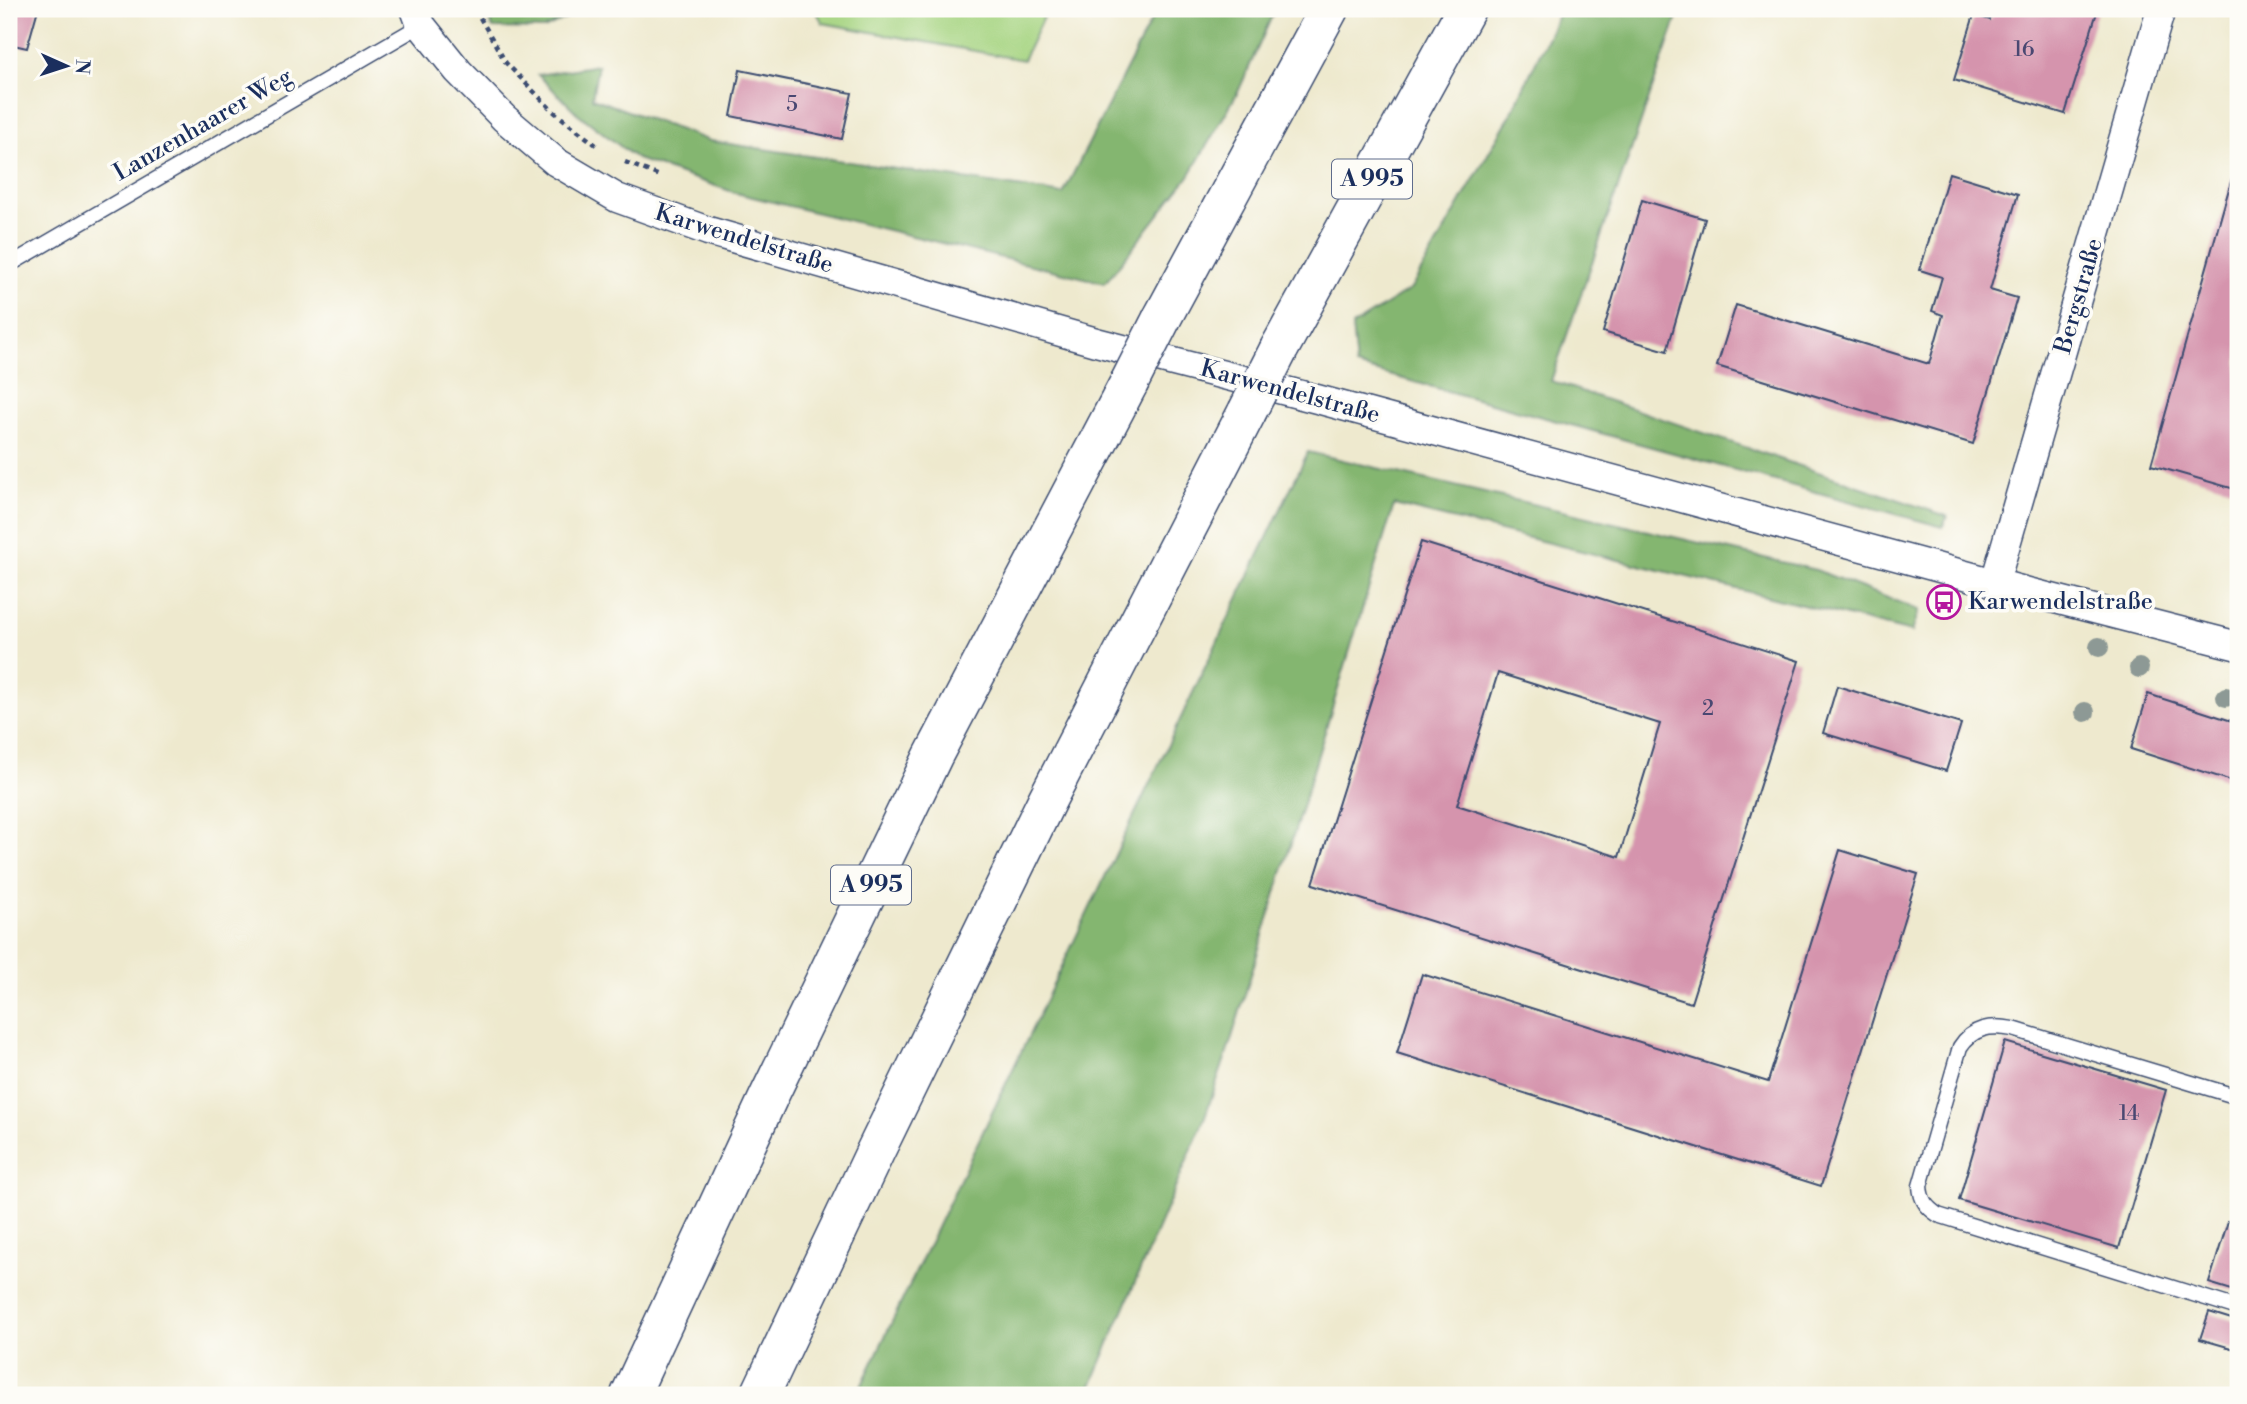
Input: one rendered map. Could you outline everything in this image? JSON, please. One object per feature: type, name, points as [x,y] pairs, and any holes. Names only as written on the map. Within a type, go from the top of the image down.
[{"type":"highway","name":"A 995","points":[[630,1395],[763,1108],[933,756],[1329,9]]},
{"type":"highway","name":"A 995","points":[[760,1395],[876,1150],[1048,800],[1279,349],[1466,9]]},
{"type":"street","name":"Bergstraße","points":[[1995,582],[2161,9]]},
{"type":"street","name":"Karwendelstraße","points":[[418,17],[458,71],[504,118],[556,162],[617,198],[708,232],[1096,342],[2238,646]]},
{"type":"lane","name":"Lanzenhaarer Weg","points":[[9,265],[418,17]]},
{"type":"lane","points":[[2238,1097],[2025,1032],[2001,1027],[1975,1030],[1960,1046],[1920,1186],[1926,1206],[1938,1215],[2238,1308]]},
{"type":"path","points":[[475,9],[506,63],[552,111],[601,149]]},
{"type":"path","points":[[623,161],[673,181]]},
{"type":"green space","points":[[485,9],[586,9],[544,29],[493,28]]},
{"type":"green space","points":[[815,9],[1047,9],[1023,60],[823,23]]},
{"type":"green space","points":[[1157,9],[1275,9],[1238,92],[1189,176],[1105,283],[736,193],[637,159],[577,113],[538,75],[598,65],[592,98],[710,141],[1063,194]]},
{"type":"green space","points":[[1561,9],[1680,9],[1551,381],[1947,516],[1943,527],[1356,366],[1352,326],[1411,289],[1511,114]]},
{"type":"green space","points":[[1308,452],[1816,570],[1919,610],[1912,632],[1394,505],[1229,1047],[1202,1125],[1087,1395],[857,1395]]},
{"type":"building","points":[[9,9],[38,9],[27,48],[9,44]]},
{"type":"building","points":[[1993,9],[2098,9],[2065,114],[1954,80],[1974,15],[1990,20]]},
{"type":"building","points":[[740,70],[852,93],[842,139],[731,116]]},
{"type":"building","points":[[1949,173],[2018,194],[1990,290],[2017,298],[1973,444],[1717,366],[1736,305],[1929,364],[1943,315],[1932,311],[1942,277],[1920,270]]},
{"type":"building","points":[[2232,178],[2238,180],[2238,490],[2151,465]]},
{"type":"building","points":[[1642,200],[1705,219],[1667,351],[1603,332]]},
{"type":"building","points":[[1421,542],[1799,661],[1691,1003],[1313,884]],"holes":[[[1498,673],[1660,724],[1619,857],[1457,805]]]},
{"type":"building","points":[[1837,686],[1961,724],[1946,771],[1823,733]]},
{"type":"building","points":[[2148,694],[2238,723],[2238,783],[2131,749]]},
{"type":"building","points":[[1840,850],[1918,874],[1821,1186],[1397,1053],[1422,974],[1768,1082]]},
{"type":"building","points":[[2005,1042],[2166,1090],[2119,1248],[1959,1200]]},
{"type":"building","points":[[2228,1221],[2238,1224],[2238,1292],[2209,1283]]},
{"type":"building","points":[[2209,1312],[2238,1321],[2238,1350],[2200,1339]]},
{"type":"place","name":"Karwendelstraße","points":[[1944,602]]}]
